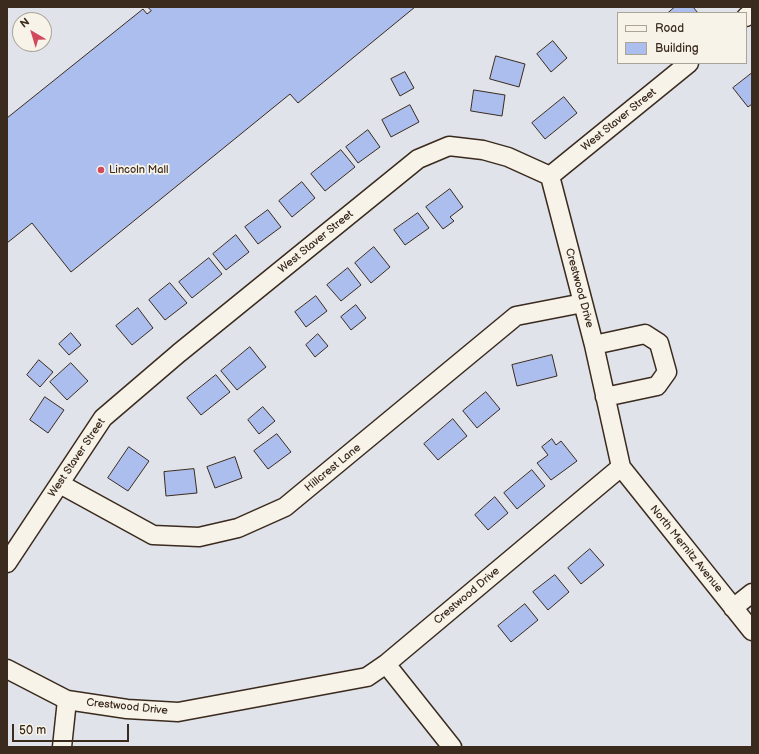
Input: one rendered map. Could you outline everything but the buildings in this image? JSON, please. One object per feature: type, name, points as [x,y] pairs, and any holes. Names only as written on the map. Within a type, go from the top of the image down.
[{"type":"street","name":"West Staver Street","points":[[7,563],[103,418],[179,353],[418,159],[449,146],[483,150],[508,157],[550,176],[688,64]]},
{"type":"street","name":"Crestwood Drive","points":[[7,669],[67,700],[128,709],[178,712],[367,677],[386,664],[621,467],[594,345],[550,176]]},
{"type":"street","name":"Hillcrest Lane","points":[[60,484],[154,535],[199,537],[238,528],[285,507],[516,316],[583,304]]},
{"type":"street","points":[[594,345],[645,334],[659,343],[667,372],[657,386],[605,396]]},
{"type":"street","name":"North Mernitz Avenue","points":[[621,467],[752,631]]},
{"type":"street","points":[[734,608],[752,593]]},
{"type":"street","points":[[386,664],[452,747]]},
{"type":"street","points":[[62,747],[67,700]]},
{"type":"place","name":"Lincoln Mall","points":[[101,170]]}]
